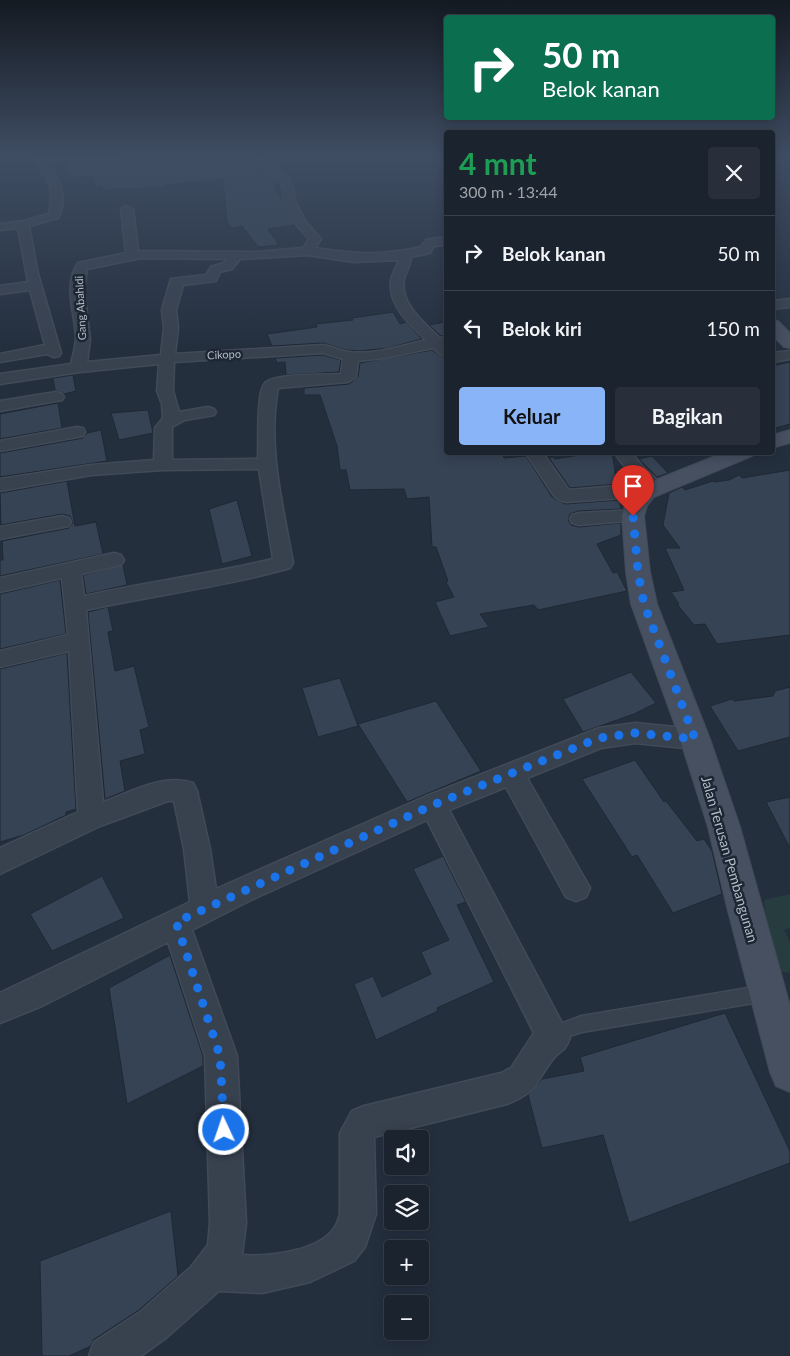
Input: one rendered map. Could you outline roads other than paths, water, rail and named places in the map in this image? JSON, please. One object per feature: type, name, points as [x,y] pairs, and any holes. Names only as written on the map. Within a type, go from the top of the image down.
[{"type":"street","points":[[0,226],[37,220]]},
{"type":"street","points":[[128,220],[132,255]]},
{"type":"street","points":[[299,220],[315,239],[306,251]]},
{"type":"street","points":[[0,358],[54,351],[34,282],[23,224]]},
{"type":"street","name":"Gang Abahldi","points":[[78,367],[83,338],[77,291],[78,270],[87,264],[132,255],[171,254],[236,256],[306,251],[354,258],[403,256],[426,250],[430,243],[444,241]]},
{"type":"street","points":[[171,418],[170,404],[165,391],[171,328],[169,310],[176,290],[176,282],[211,278],[215,270],[228,266],[236,256]]},
{"type":"street","points":[[403,256],[406,258],[397,282],[400,300],[409,314],[443,345]]},
{"type":"street","points":[[0,284],[34,282]]},
{"type":"street","points":[[0,290],[34,282]]},
{"type":"street","points":[[775,305],[790,303]]},
{"type":"street","points":[[775,328],[789,343],[775,355]]},
{"type":"street","name":"Cikopo","points":[[0,379],[78,367],[168,358],[322,349],[351,356],[443,345]]},
{"type":"street","points":[[75,605],[283,563],[267,464],[267,405],[271,385],[278,382],[343,379],[348,377],[351,356]]},
{"type":"street","points":[[0,406],[56,397]]},
{"type":"street","points":[[163,465],[163,428],[165,424],[171,418],[208,412]]},
{"type":"street","points":[[0,446],[77,432]]},
{"type":"street","points":[[535,455],[560,492],[566,496],[628,491],[645,499]]},
{"type":"street","points":[[624,455],[636,470],[645,499]]},
{"type":"street","points":[[579,519],[645,499],[738,455]]},
{"type":"street","points":[[0,485],[91,470],[163,465],[267,464]]},
{"type":"street","name":"Jalan Terusan Pembangunan","points":[[645,499],[638,572],[644,604],[695,739],[724,827],[790,1072]]},
{"type":"street","points":[[0,533],[62,522]]},
{"type":"street","points":[[0,585],[114,560]]},
{"type":"street","points":[[71,570],[79,641],[91,818]]},
{"type":"street","points":[[0,659],[79,641]]},
{"type":"street","points":[[0,1008],[31,995],[206,907],[433,805],[599,738],[635,733],[695,739]]},
{"type":"street","points":[[511,773],[576,888]]},
{"type":"street","points":[[0,861],[91,818],[168,790],[184,791],[198,849],[206,907]]},
{"type":"street","points":[[210,1272],[262,1275],[310,1264],[341,1248],[352,1234],[358,1214],[356,1146],[357,1133],[364,1123],[507,1088],[522,1079],[543,1046],[554,1038],[433,805]]},
{"type":"street","points":[[108,1356],[153,1325],[204,1280],[225,1252],[228,1223],[220,1056],[176,922]]},
{"type":"lane","points":[[554,1038],[564,1030],[582,1024],[768,993]]}]
